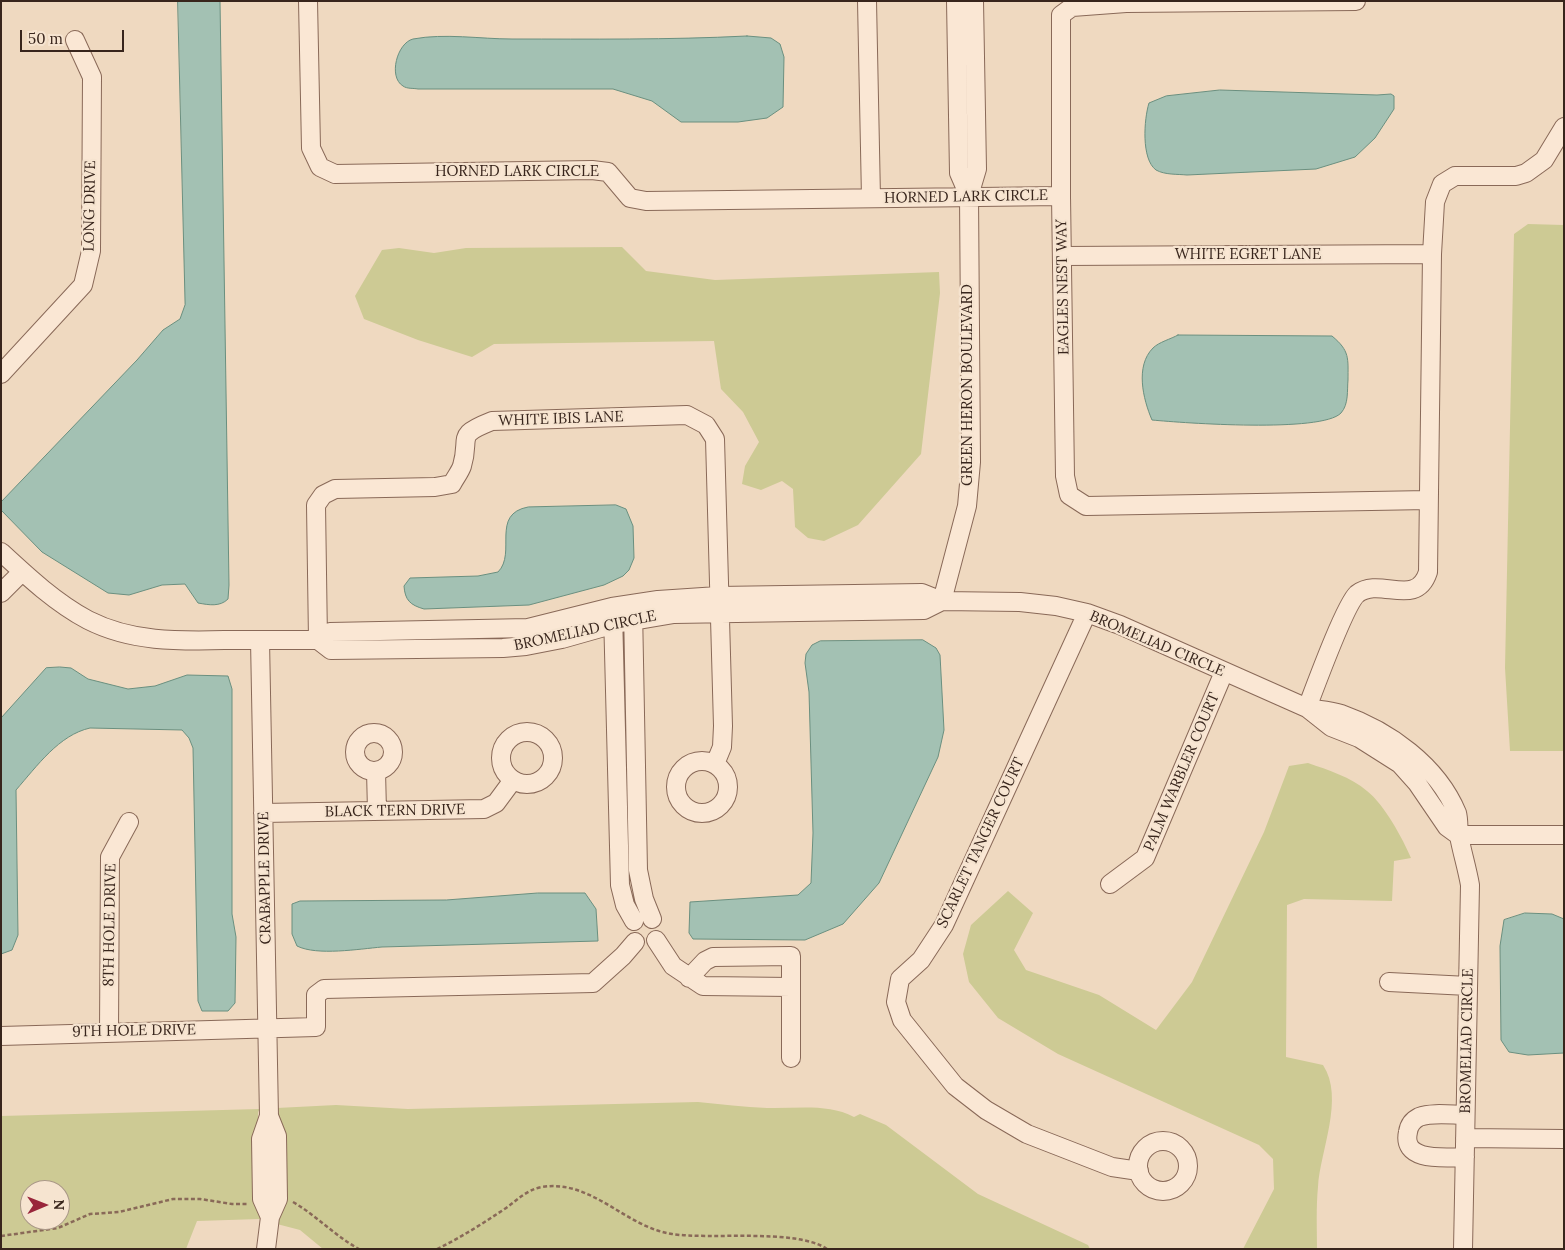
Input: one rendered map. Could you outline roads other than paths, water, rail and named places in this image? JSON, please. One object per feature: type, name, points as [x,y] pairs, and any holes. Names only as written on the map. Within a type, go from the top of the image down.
[{"type":"street","name":"HORNED LARK CIRCLE","points":[[308,1],[311,148],[320,168],[335,174],[592,170],[608,172],[630,198],[646,201],[1060,196]]},
{"type":"street","name":"HORNED LARK CIRCLE","points":[[867,1],[871,198]]},
{"type":"street","name":"GREEN HERON BOULEVARD","points":[[956,1],[959,173],[969,196]]},
{"type":"street","name":"GREEN HERON BOULEVARD","points":[[942,601],[967,506],[970,462],[969,196],[977,169],[974,1]]},
{"type":"street","name":"EAGLES NEST WAY","points":[[1356,1],[1126,3],[1072,7],[1061,15],[1060,196],[1063,256],[1066,476],[1069,495],[1086,506],[1428,500]]},
{"type":"street","name":"LONG DRIVE","points":[[1,374],[83,285],[91,251],[92,77],[75,40]]},
{"type":"street","points":[[1307,708],[1345,614],[1358,594],[1374,588],[1414,590],[1426,578],[1432,254],[1435,202],[1442,184],[1455,176],[1516,176],[1526,173],[1544,160],[1564,127]]},
{"type":"street","name":"WHITE EGRET LANE","points":[[1063,256],[1432,254]]},
{"type":"street","name":"WHITE IBIS LANE","points":[[318,640],[316,505],[323,495],[335,489],[436,487],[452,484],[462,466],[464,442],[471,429],[492,421],[687,415],[706,425],[715,440],[718,615],[723,726],[722,747],[715,764]]},
{"type":"street","name":"BROMELIAD CIRCLE","points":[[1,552],[22,572],[75,612],[90,621],[127,634],[167,641],[318,640],[331,650],[503,648],[542,643],[614,616],[718,596],[922,593],[942,601],[1020,602],[1056,606],[1088,613],[1120,625],[1307,708],[1339,713],[1375,729],[1406,749],[1435,778],[1444,791],[1458,815],[1458,835],[1470,884],[1471,911],[1463,1249]]},
{"type":"street","points":[[1,593],[22,572]]},
{"type":"street","name":"BROMELIAD CIRCLE","points":[[633,612],[718,615],[924,610],[942,601]]},
{"type":"street","points":[[633,612],[638,870],[644,899],[659,931],[656,940],[648,946],[635,942],[630,930],[634,921],[642,917],[652,919]]},
{"type":"street","name":"SCARLET TANGER COURT","points":[[1088,613],[944,925],[921,960],[900,979],[896,1002],[902,1020],[955,1086],[986,1110],[1036,1137],[1112,1167],[1139,1171]]},
{"type":"street","points":[[614,616],[620,885],[625,905],[634,921]]},
{"type":"street","name":"CRABAPPLE DRIVE","points":[[260,640],[269,1116],[261,1138],[262,1199],[270,1217],[266,1249]]},
{"type":"street","name":"PALM WARBLER COURT","points":[[1110,884],[1145,858],[1224,672]]},
{"type":"street","points":[[376,771],[377,811]]},
{"type":"street","name":"BLACK TERN DRIVE","points":[[263,813],[484,809],[496,803],[513,780]]},
{"type":"street","name":"8TH HOLE DRIVE","points":[[109,1032],[110,857],[129,822]]},
{"type":"street","points":[[1458,835],[1564,835]]},
{"type":"street","points":[[656,940],[673,966],[688,978],[703,986],[791,986]]},
{"type":"street","name":"9TH HOLE DRIVE","points":[[1,1036],[316,1027],[316,995],[324,988],[593,983],[623,956],[635,942]]},
{"type":"street","points":[[688,978],[705,961],[713,957],[791,956],[791,1058]]},
{"type":"street","points":[[1389,982],[1468,986]]},
{"type":"street","points":[[1465,1115],[1425,1116],[1418,1118],[1412,1122],[1407,1137],[1408,1144],[1419,1155],[1429,1158],[1465,1157]]},
{"type":"street","points":[[1465,1138],[1564,1139]]}]
